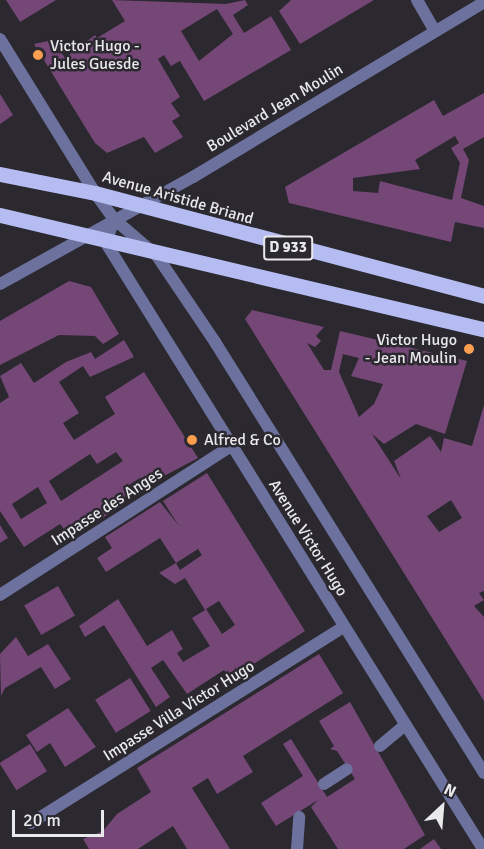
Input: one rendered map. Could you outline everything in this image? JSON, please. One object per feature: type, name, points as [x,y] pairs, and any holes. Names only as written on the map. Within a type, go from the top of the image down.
[{"type":"main road","name":"Avenue Aristide Briand","points":[[0,174],[95,193],[484,296]]},
{"type":"main road","name":"D 933","points":[[0,215],[157,256],[484,329]]},
{"type":"street","points":[[417,0],[435,31]]},
{"type":"street","name":"Boulevard Jean Moulin","points":[[0,284],[140,205],[484,2]]},
{"type":"street","name":"Avenue Victor Hugo","points":[[0,39],[95,193],[114,219],[157,256],[484,772]]},
{"type":"street","points":[[106,243],[114,219]]},
{"type":"street","name":"Avenue Victor Hugo","points":[[106,243],[483,849]]},
{"type":"street","name":"Impasse des Anges","points":[[0,595],[231,446]]},
{"type":"street","name":"Impasse Villa Victor Hugo","points":[[31,823],[344,627]]},
{"type":"street","points":[[380,746],[405,725]]},
{"type":"street","points":[[324,784],[347,769]]},
{"type":"street","points":[[297,849],[300,817]]},
{"type":"building","points":[[6,0],[56,0],[20,22]]},
{"type":"building","points":[[112,0],[226,4],[245,0],[248,5],[233,15],[244,33],[271,16],[291,50],[204,101],[180,61],[171,66],[164,55],[158,59],[180,97],[171,103],[180,116],[172,121],[183,137],[155,153],[144,137],[107,153],[95,143],[34,44],[53,40],[65,58],[95,35],[97,38],[125,21]],"holes":[[[217,9],[233,34],[199,61],[181,31]]]},
{"type":"building","points":[[291,0],[374,0],[300,44],[279,11]]},
{"type":"building","points":[[484,93],[484,137],[463,149],[469,160],[461,198],[484,206],[484,228],[455,222],[451,242],[289,203],[285,187],[434,100],[443,116]],"holes":[[[455,136],[459,143],[451,148],[460,163],[452,200],[380,181],[378,193],[353,191],[353,178],[420,169],[415,160]]]},
{"type":"building","points":[[0,94],[13,115],[0,124]]},
{"type":"building","points":[[69,281],[91,287],[119,334],[103,344],[95,336],[59,335],[0,365],[0,321]]},
{"type":"building","points":[[252,310],[324,327],[316,336],[321,341],[315,347],[307,343],[324,370],[331,370],[340,331],[467,361],[445,434],[416,424],[384,444],[372,434],[401,479],[394,461],[430,436],[441,452],[444,438],[472,446],[484,405],[484,591],[479,593],[484,600],[474,606],[484,617],[484,701],[245,319]],"holes":[[[343,354],[359,358],[351,376],[383,384],[374,404],[359,417],[339,372]],[[451,500],[462,518],[439,532],[427,516]]]},
{"type":"building","points":[[124,340],[134,357],[90,377],[83,366],[59,382],[79,413],[63,423],[74,440],[115,414],[105,397],[144,372],[198,458],[145,486],[140,478],[129,485],[134,493],[121,501],[123,505],[80,532],[74,523],[64,529],[60,524],[24,547],[0,511],[0,403],[9,397],[0,376],[21,363],[34,383],[66,362],[91,352],[95,359]],"holes":[[[116,452],[123,461],[61,501],[49,481],[90,454],[97,464]],[[38,487],[47,503],[21,519],[12,504]]]},
{"type":"building","points":[[207,473],[305,631],[230,679],[224,670],[187,694],[163,660],[151,668],[170,697],[156,707],[104,625],[85,637],[79,626],[118,599],[147,646],[172,630],[183,649],[177,653],[183,662],[210,646],[192,618],[205,610],[185,578],[175,584],[159,573],[176,563],[160,538],[106,572],[97,558],[112,548],[105,537],[160,502],[179,526],[163,501]],"holes":[[[198,549],[202,555],[180,570],[176,563]],[[219,601],[235,625],[222,634],[206,609]]]},
{"type":"building","points":[[0,525],[8,538],[0,543]]},
{"type":"building","points":[[58,586],[75,615],[41,635],[24,606]]},
{"type":"building","points":[[16,637],[28,656],[48,644],[71,679],[55,689],[41,667],[5,688],[1,696],[0,654]]},
{"type":"building","points":[[319,654],[343,693],[243,756],[253,772],[217,794],[208,778],[192,788],[230,849],[187,849],[173,826],[138,849],[89,849],[83,839],[103,831],[117,814],[151,792],[137,768]]},
{"type":"building","points":[[130,678],[151,711],[116,733],[95,700]]},
{"type":"building","points":[[350,702],[425,835],[404,849],[338,849],[311,807],[318,800],[276,826],[261,803],[303,776],[283,744],[291,739],[327,797],[355,779],[337,751],[330,749],[334,746],[319,721]]},
{"type":"building","points":[[68,708],[96,747],[65,767],[50,743],[37,752],[26,735]]},
{"type":"building","points":[[30,744],[47,771],[16,790],[0,763]]},
{"type":"building","points":[[434,839],[441,849],[420,849]]},
{"type":"place","name":"Victor Hugo - Jules Guesde","points":[[38,55]]},
{"type":"place","name":"Victor Hugo - Jean Moulin","points":[[469,349]]},
{"type":"place","name":"Alfred & Co","points":[[192,440]]}]
